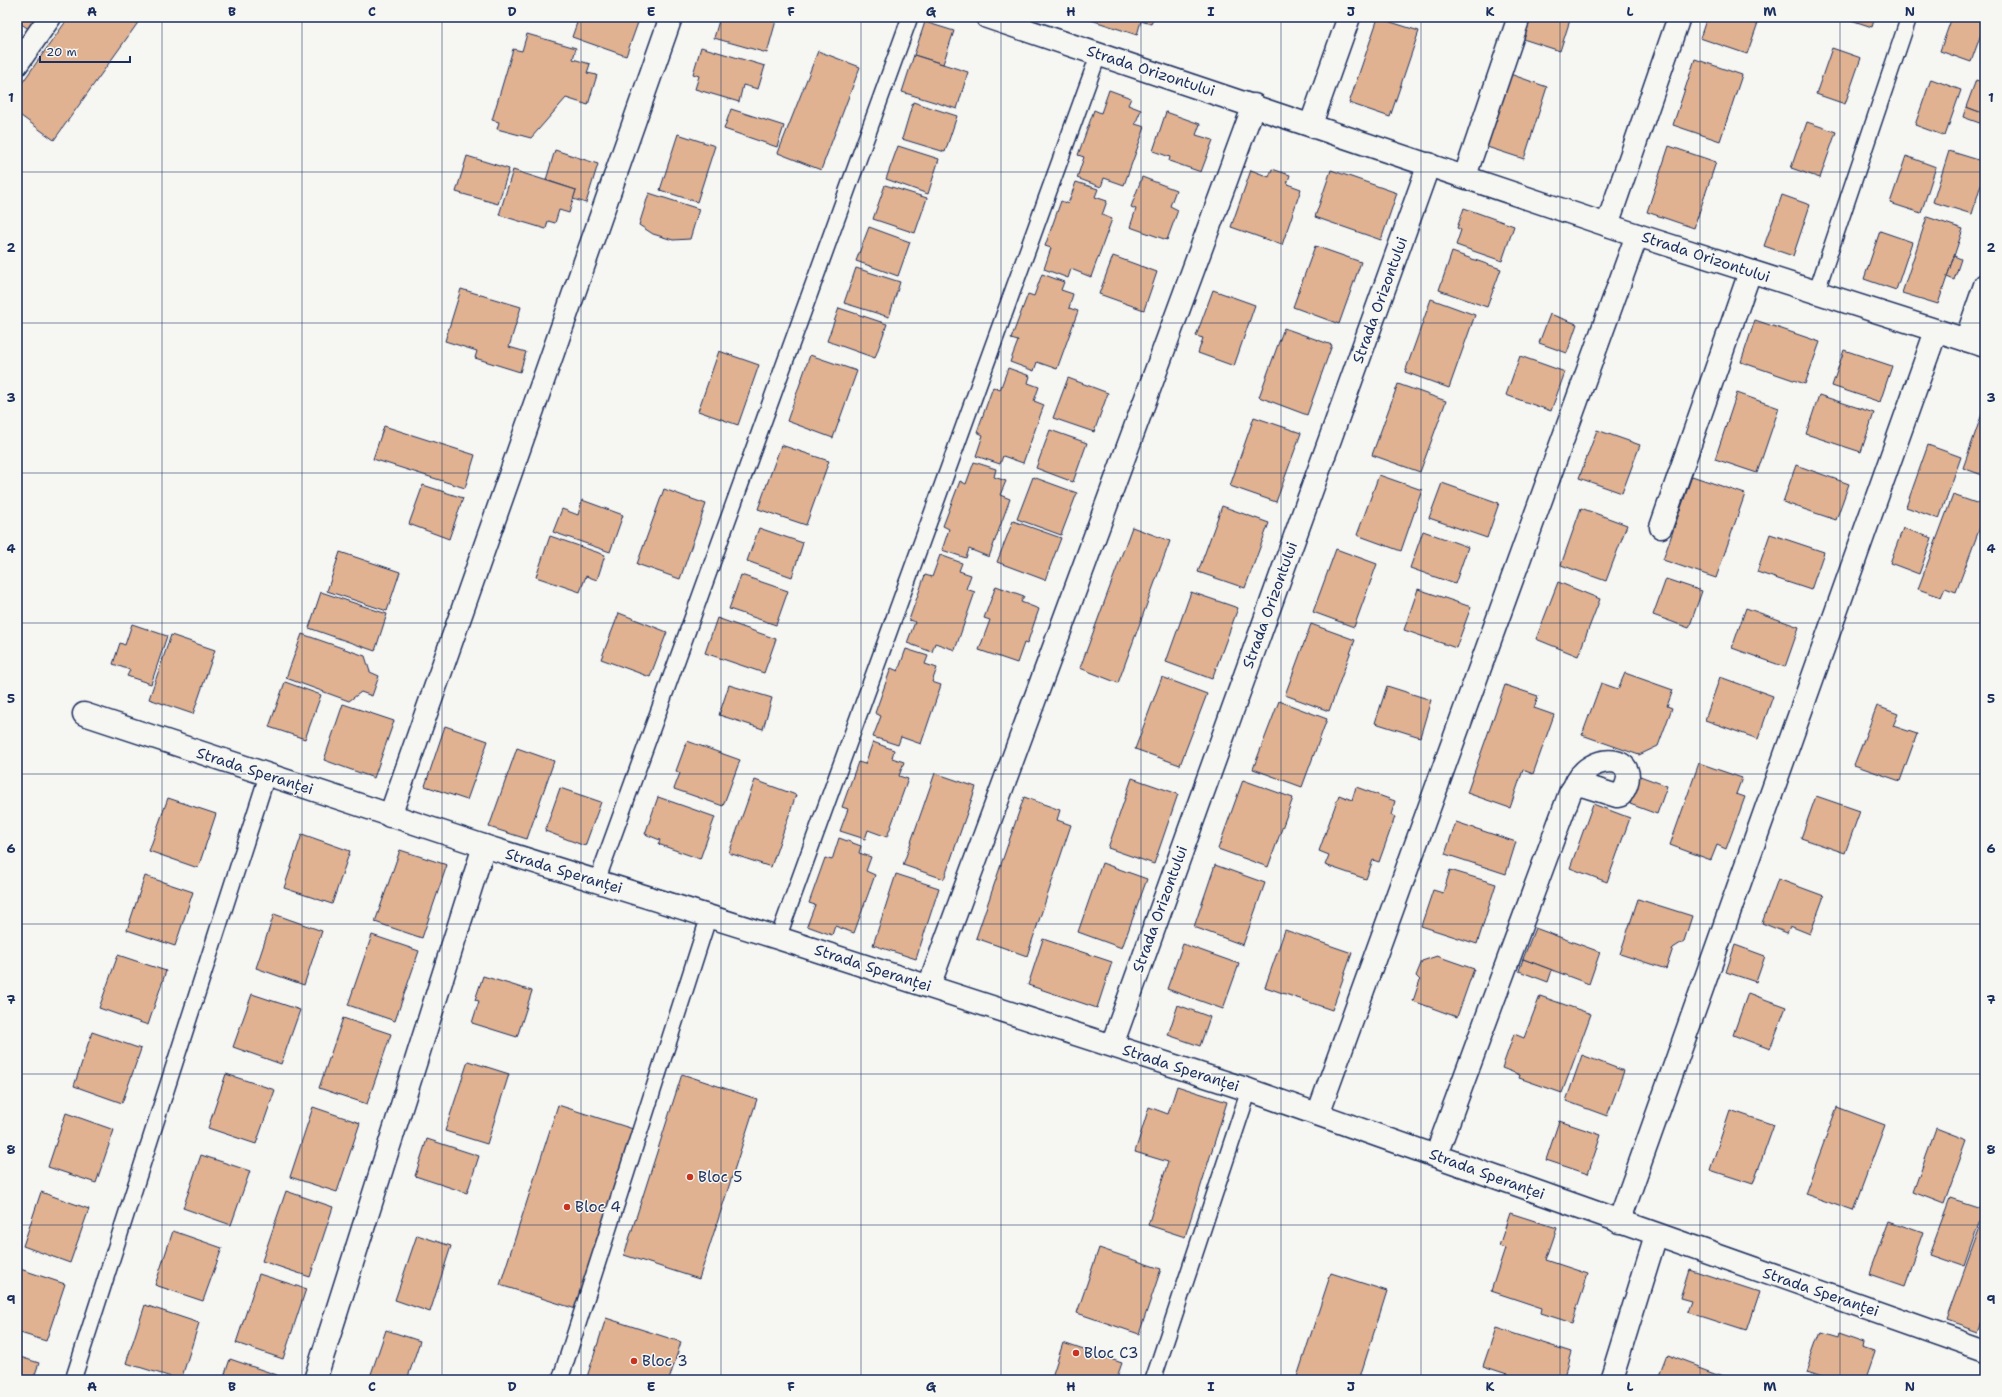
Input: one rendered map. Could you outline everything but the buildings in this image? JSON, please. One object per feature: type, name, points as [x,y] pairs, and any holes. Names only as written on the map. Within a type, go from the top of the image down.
[{"type":"street","points":[[17,64],[50,17]]},
{"type":"street","points":[[390,816],[671,17]]},
{"type":"street","name":"Strada Orizontului","points":[[987,17],[1028,23],[1098,53],[1637,235],[1976,343]]},
{"type":"street","points":[[1311,124],[1349,17]]},
{"type":"street","points":[[1466,176],[1519,17]]},
{"type":"street","points":[[1607,224],[1679,17]]},
{"type":"street","points":[[930,986],[1254,105]]},
{"type":"street","name":"Strada Orizontului","points":[[1112,1045],[1429,164]]},
{"type":"street","points":[[1318,1114],[1637,235]]},
{"type":"street","points":[[1661,527],[1750,272]]},
{"type":"street","points":[[1976,343],[1985,286]]},
{"type":"street","points":[[1619,1222],[1936,331]]},
{"type":"street","name":"Strada Speranței","points":[[84,714],[390,816],[930,986],[1249,1090],[1436,1155],[1619,1222],[1985,1350]]},
{"type":"street","points":[[1436,1155],[1570,793],[1574,787]]},
{"type":"street","points":[[315,1380],[484,846]]},
{"type":"street","points":[[1611,1380],[1656,1235]]},
{"type":"lane","points":[[597,881],[910,17]]},
{"type":"lane","points":[[1816,293],[1910,17]]},
{"type":"lane","points":[[778,938],[1098,53]]},
{"type":"lane","points":[[73,1380],[267,776]]},
{"type":"lane","points":[[560,1380],[710,916]]},
{"type":"lane","points":[[1153,1380],[1249,1090]]},
{"type":"place","name":"Bloc 5","points":[[690,1177]]},
{"type":"place","name":"Bloc 4","points":[[567,1207]]},
{"type":"place","name":"Bloc C3","points":[[1076,1353]]},
{"type":"place","name":"Bloc 3","points":[[634,1361]]}]
